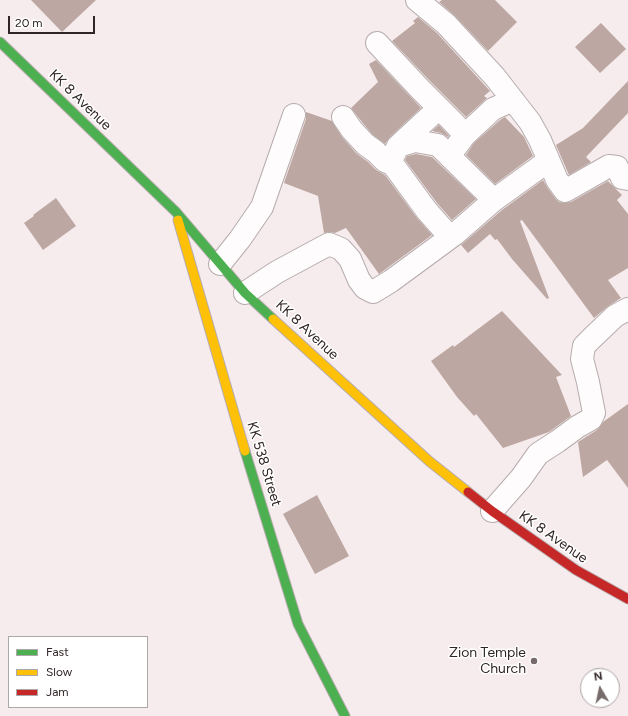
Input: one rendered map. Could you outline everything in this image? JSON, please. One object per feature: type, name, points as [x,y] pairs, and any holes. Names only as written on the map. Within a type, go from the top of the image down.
[{"type":"main road","name":"KK 8 Avenue","points":[[0,42],[176,212],[245,293],[429,461],[492,511],[576,570],[628,599]]},
{"type":"main road","name":"KK 538 Street","points":[[176,212],[241,438],[298,624],[345,716]]},
{"type":"street","points":[[417,0],[446,24],[513,100],[530,122],[540,140],[557,180],[565,191],[609,166],[616,167],[622,178],[628,180]]},
{"type":"street","points":[[377,43],[465,136]]},
{"type":"street","points":[[449,155],[465,136],[492,109],[513,100]]},
{"type":"street","points":[[439,108],[394,154],[394,166],[427,211],[450,237]]},
{"type":"street","points":[[220,264],[240,239],[262,207],[294,115]]},
{"type":"street","points":[[343,117],[364,144],[376,152],[385,161],[415,141],[438,145],[494,200]]},
{"type":"street","points":[[245,293],[277,272],[329,244],[342,249],[350,259],[359,280],[365,288],[373,292],[391,281],[450,237],[494,200],[548,161]]},
{"type":"street","points":[[492,511],[521,478],[538,454],[591,419],[594,413],[582,359],[584,346],[615,316],[628,309]]},
{"type":"building","points":[[31,0],[96,0],[62,32]]},
{"type":"building","points":[[442,0],[495,0],[517,22],[488,51],[455,16],[439,2]]},
{"type":"building","points":[[418,17],[437,33],[490,91],[484,96],[487,98],[466,117],[392,41],[415,23],[413,21]]},
{"type":"building","points":[[601,23],[626,49],[600,73],[575,47]]},
{"type":"building","points":[[376,60],[421,108],[390,137],[385,144],[373,135],[351,108],[378,82],[369,64]]},
{"type":"building","points":[[628,81],[628,113],[586,157],[591,162],[569,175],[556,145],[583,128]]},
{"type":"building","points":[[306,112],[332,121],[342,137],[356,153],[376,170],[385,175],[417,218],[432,235],[379,274],[346,228],[335,233],[324,233],[318,196],[284,183],[306,119]]},
{"type":"building","points":[[505,117],[524,137],[533,156],[495,184],[466,155],[474,143]]},
{"type":"building","points":[[439,125],[449,136],[448,137],[441,133],[432,131]]},
{"type":"building","points":[[416,154],[432,157],[476,199],[452,220],[437,203],[405,160],[407,156]]},
{"type":"building","points":[[543,180],[559,202],[571,202],[608,181],[622,195],[617,200],[628,214],[628,268],[608,280],[621,298],[594,318],[522,220],[520,221],[549,298],[547,299],[512,259],[497,239],[495,240],[490,234],[468,253],[461,245],[502,210]]},
{"type":"building","points":[[56,198],[76,226],[43,250],[24,223]]},
{"type":"building","points":[[502,311],[562,375],[556,377],[571,416],[549,432],[503,448],[476,414],[474,416],[457,397],[431,361],[453,345],[454,347]]},
{"type":"building","points":[[628,404],[628,488],[607,460],[583,477],[578,442],[597,430],[603,422]]},
{"type":"building","points":[[317,495],[349,556],[315,574],[283,514]]},
{"type":"traffic: fast","points":[[0,42],[176,212],[245,293],[273,319]]},
{"type":"traffic: fast","points":[[245,451],[298,624],[345,716]]},
{"type":"traffic: slow","points":[[178,220],[245,451]]},
{"type":"traffic: slow","points":[[273,319],[429,461],[468,492]]},
{"type":"traffic: jam","points":[[468,492],[492,511],[576,570],[628,599]]},
{"type":"place","name":"Zion Temple Church","points":[[534,661]]}]
